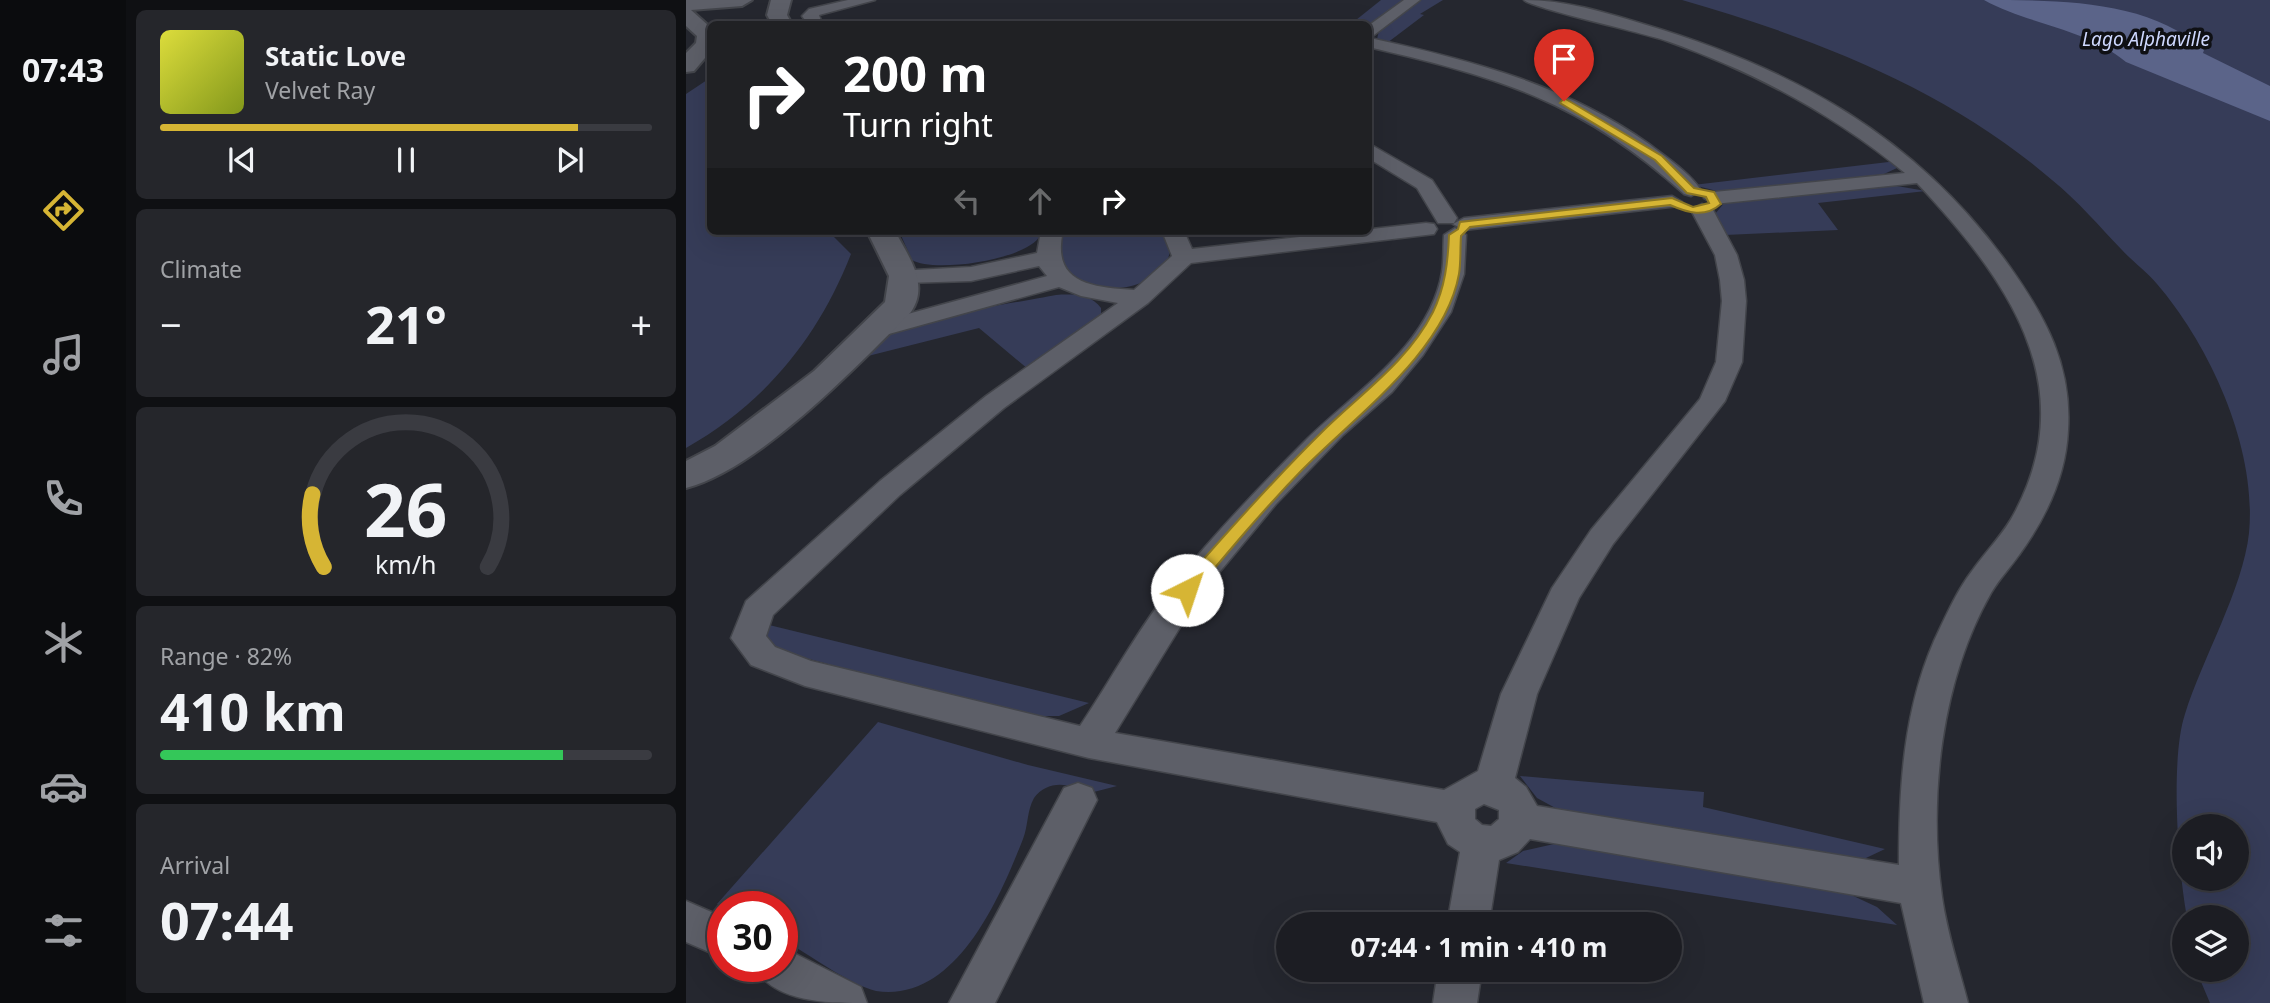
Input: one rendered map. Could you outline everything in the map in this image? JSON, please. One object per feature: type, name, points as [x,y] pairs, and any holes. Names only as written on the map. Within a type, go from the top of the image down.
[{"type":"street","points":[[686,5],[742,0]]},
{"type":"street","points":[[780,21],[777,15],[781,0]]},
{"type":"street","points":[[813,21],[810,16],[814,12],[868,0]]},
{"type":"street","points":[[1372,37],[1413,0]]},
{"type":"street","points":[[1531,0],[1653,31],[1748,66],[1814,98],[1857,125],[1906,160],[1988,246],[2042,339],[2055,396],[2053,446],[2037,498],[2010,545],[1976,590],[1932,697],[1922,781],[1920,887],[1946,1003]]},
{"type":"street","points":[[686,15],[702,26],[707,35]]},
{"type":"street","points":[[1372,41],[1486,69],[1546,91],[1659,158],[1702,199],[1726,256],[1732,280],[1734,312],[1729,362],[1712,401],[1602,537],[1564,596],[1519,694],[1493,787]]},
{"type":"street","points":[[686,66],[707,44]]},
{"type":"street","points":[[1089,743],[1187,590],[1266,498],[1333,429],[1382,386],[1414,350],[1439,312],[1453,274],[1455,226],[1425,184],[1372,151]]},
{"type":"street","points":[[1455,809],[1089,743],[805,673],[763,656],[748,638],[758,609],[880,497],[995,402],[1140,298],[1184,257],[1426,229],[1430,221],[1455,226],[1672,202],[1685,209],[1702,199],[1922,177]]},
{"type":"street","points":[[686,476],[728,454],[826,378],[869,332],[900,305],[904,276],[883,235]]},
{"type":"street","points":[[1051,235],[1048,257],[1061,279],[1073,288],[1101,295],[1140,298]]},
{"type":"street","points":[[1174,235],[1184,257]]},
{"type":"street","points":[[904,276],[971,274],[1048,257]]},
{"type":"street","points":[[869,332],[1061,279]]},
{"type":"street","points":[[1493,787],[1514,799],[1520,809],[1520,820],[1516,831],[1507,839],[1481,844],[1460,831],[1454,821],[1455,809],[1468,792],[1493,787]]},
{"type":"street","points":[[971,1003],[1078,800]]},
{"type":"street","points":[[1520,820],[1920,887]]},
{"type":"street","points":[[1470,912],[1481,844]]},
{"type":"street","points":[[686,921],[707,931]]},
{"type":"street","points":[[798,978],[845,1003]]},
{"type":"street","points":[[1455,1003],[1458,982]]},
{"type":"shaded area","points":[[1381,0],[1404,0],[1372,25],[1372,21],[1355,21]]},
{"type":"shaded area","points":[[1419,0],[1443,0],[1420,14],[1424,15],[1387,43],[1377,39],[1379,31]]},
{"type":"shaded area","points":[[1682,0],[2270,0],[2270,1003],[2210,1003],[2201,982],[2249,982],[2249,905],[2185,905],[2184,891],[2249,891],[2249,814],[2177,814],[2178,758],[2185,714],[2231,600],[2249,533],[2250,501],[2246,468],[2238,434],[2212,368],[2177,309],[2153,279],[2052,180],[2011,148],[1924,93],[1877,70],[1781,31]]},
{"type":"shaded area","points":[[707,80],[707,235],[832,235],[851,254],[822,313],[786,366],[740,411],[686,448],[686,94]]},
{"type":"shaded area","points":[[1897,161],[1897,168],[1884,174],[1721,192],[1693,185]]},
{"type":"shaded area","points":[[1891,185],[1926,191],[1818,203],[1838,230],[1725,235],[1715,214],[1725,202]]},
{"type":"shaded area","points":[[901,235],[1040,235],[1036,241],[1023,249],[983,261],[941,265],[912,260]]},
{"type":"shaded area","points":[[1063,235],[1163,235],[1170,250],[1161,269],[1145,281],[1127,287],[1107,288],[1089,284],[1074,276],[1063,264],[1059,249]]},
{"type":"shaded area","points":[[1056,295],[1087,297],[1101,308],[1101,316],[1028,369],[979,328],[864,357],[883,337],[918,323]]},
{"type":"shaded area","points":[[765,624],[1089,703],[1059,716],[1024,716],[779,651],[765,637]]},
{"type":"shaded area","points":[[878,722],[1028,765],[1117,786],[1086,794],[1066,785],[1052,786],[1039,792],[1032,803],[1023,839],[1002,889],[971,941],[952,963],[929,980],[904,990],[876,991],[866,988],[798,949],[798,891],[728,891]]},
{"type":"shaded area","points":[[1520,776],[1704,792],[1703,807],[1885,849],[1866,858],[1851,860],[1559,810],[1537,798]]},
{"type":"shaded area","points":[[1554,844],[1847,893],[1877,907],[1897,925],[1506,863],[1523,851]]},
{"type":"water","name":"Lago Alphaville","points":[[1984,0],[2103,6],[2157,21],[2182,33],[2204,50],[2203,53],[2270,86],[2270,121],[2126,62],[2093,41]]},
{"type":"route","points":[[1187,590],[1266,498],[1333,429],[1382,386],[1414,350],[1439,312],[1453,274],[1455,235],[1465,228],[1464,224],[1672,202],[1691,210],[1711,208],[1715,204],[1716,201],[1710,195],[1691,190],[1659,158],[1564,101]]}]
